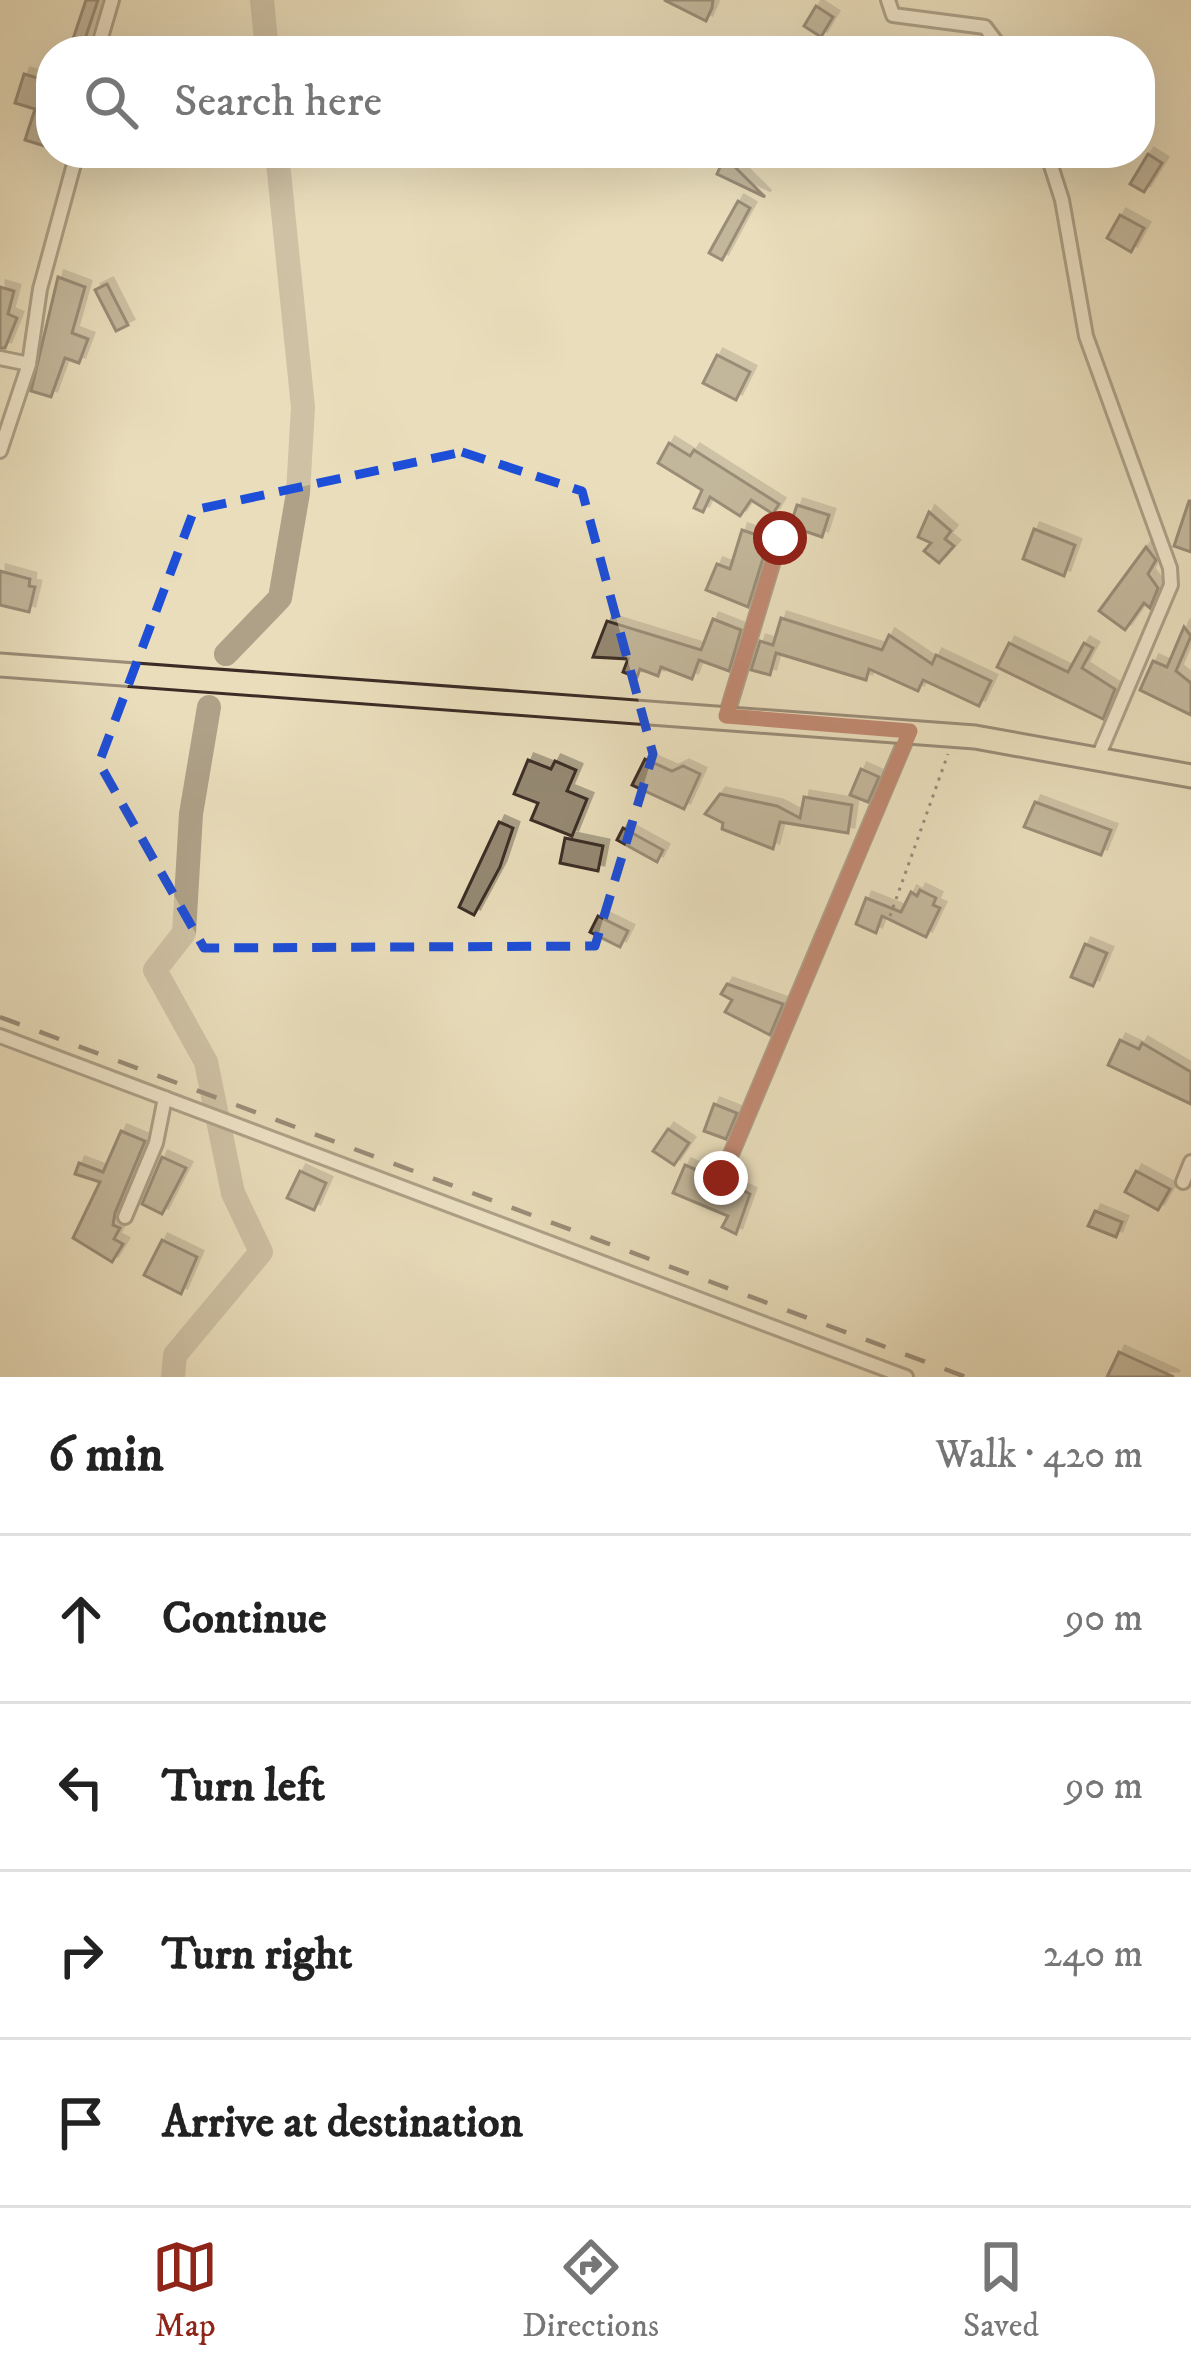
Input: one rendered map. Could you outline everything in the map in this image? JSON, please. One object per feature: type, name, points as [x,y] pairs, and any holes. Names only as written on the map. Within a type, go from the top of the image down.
[{"type":"main road","points":[[0,665],[956,735],[1191,776]]},
{"type":"street","points":[[101,36],[112,0]]},
{"type":"street","points":[[888,0],[892,15],[906,20],[985,27],[992,36]]},
{"type":"street","points":[[0,452],[29,364],[40,289],[72,168]]},
{"type":"street","points":[[1052,168],[1062,200],[1086,336],[1170,568],[1171,585],[1098,757]]},
{"type":"street","points":[[0,358],[29,364]]},
{"type":"street","points":[[726,716],[780,538]]},
{"type":"street","points":[[721,1178],[910,731]]},
{"type":"street","points":[[0,1036],[906,1377]]},
{"type":"street","points":[[124,1217],[156,1143],[165,1098]]},
{"type":"street","points":[[1184,1182],[1191,1162]]},
{"type":"path","points":[[890,916],[956,735]]},
{"type":"highlighted area","points":[[462,452],[582,491],[653,754],[595,946],[204,948],[99,763],[194,510]]},
{"type":"building","points":[[86,0],[98,0],[86,36],[74,36]]},
{"type":"building","points":[[664,0],[713,0],[706,21]]},
{"type":"building","points":[[816,6],[833,17],[822,36],[804,26]]},
{"type":"building","points":[[24,74],[36,78],[36,143],[25,140],[35,109],[15,103]]},
{"type":"building","points":[[1155,158],[1162,163],[1144,192],[1130,184],[1140,168],[1155,168]]},
{"type":"building","points":[[720,168],[736,168],[765,197],[717,174]]},
{"type":"building","points":[[738,201],[750,208],[722,260],[709,253]]},
{"type":"building","points":[[1120,215],[1144,228],[1131,252],[1107,238]]},
{"type":"building","points":[[58,277],[85,287],[72,333],[88,339],[79,363],[65,358],[51,397],[31,391]]},
{"type":"building","points":[[107,284],[128,325],[116,331],[95,290]]},
{"type":"building","points":[[0,287],[14,291],[8,314],[17,318],[5,348],[0,348]]},
{"type":"building","points":[[717,355],[750,372],[736,400],[703,383]]},
{"type":"building","points":[[669,443],[690,456],[694,450],[779,504],[773,514],[751,500],[740,516],[710,497],[703,512],[694,508],[702,490],[658,463]]},
{"type":"building","points":[[1191,501],[1191,552],[1174,546]]},
{"type":"building","points":[[797,505],[829,515],[822,537],[790,526]]},
{"type":"building","points":[[929,512],[951,531],[945,539],[954,546],[939,563],[924,551],[931,543],[918,537]]},
{"type":"building","points":[[1034,529],[1075,545],[1064,576],[1023,559]]},
{"type":"building","points":[[742,530],[769,539],[748,607],[706,590],[717,564],[730,569]]},
{"type":"building","points":[[1146,547],[1156,560],[1148,574],[1158,588],[1150,608],[1144,603],[1125,630],[1099,611]]},
{"type":"building","points":[[0,571],[30,579],[29,586],[35,587],[29,612],[0,605]]},
{"type":"building","points":[[781,618],[882,650],[889,635],[932,664],[936,655],[991,681],[979,706],[923,680],[918,691],[869,669],[866,680],[776,653],[770,675],[751,670],[760,641],[773,645]]},
{"type":"building","points":[[713,619],[741,630],[729,671],[699,660],[692,679],[661,667],[658,676],[640,669],[637,677],[623,672],[628,659],[593,657],[607,621],[701,650]]},
{"type":"building","points":[[1184,627],[1191,636],[1176,671],[1191,683],[1191,715],[1140,690],[1153,661],[1167,667]]},
{"type":"building","points":[[1009,643],[1068,672],[1084,643],[1093,648],[1082,668],[1115,689],[1103,719],[997,667]]},
{"type":"building","points":[[645,759],[672,771],[683,766],[700,774],[684,809],[632,785]]},
{"type":"building","points":[[528,760],[551,769],[555,761],[576,770],[567,791],[587,799],[572,836],[531,820],[538,803],[514,794]]},
{"type":"building","points":[[861,769],[879,777],[868,802],[850,795]]},
{"type":"building","points":[[720,794],[777,806],[800,818],[804,797],[852,805],[848,833],[780,822],[773,849],[722,829],[723,823],[705,814]]},
{"type":"building","points":[[1035,802],[1111,830],[1101,855],[1024,827]]},
{"type":"building","points":[[499,822],[513,828],[500,867],[474,915],[459,907]]},
{"type":"building","points":[[623,828],[663,850],[657,862],[617,840]]},
{"type":"building","points":[[565,838],[603,846],[598,871],[560,863]]},
{"type":"building","points":[[920,890],[936,898],[933,905],[940,908],[926,937],[882,916],[876,933],[856,924],[866,898],[901,912],[911,892],[917,896]]},
{"type":"building","points":[[598,916],[628,931],[620,947],[590,932]]},
{"type":"building","points":[[1085,944],[1107,953],[1093,986],[1071,977]]},
{"type":"building","points":[[727,984],[783,1004],[770,1035],[725,1012],[732,1000],[721,994]]},
{"type":"building","points":[[1120,1040],[1139,1049],[1142,1043],[1191,1072],[1191,1104],[1108,1065]]},
{"type":"building","points":[[714,1104],[737,1113],[726,1139],[704,1131]]},
{"type":"building","points":[[668,1129],[689,1143],[674,1165],[653,1151]]},
{"type":"building","points":[[121,1131],[145,1141],[115,1213],[113,1225],[120,1228],[114,1239],[123,1244],[112,1262],[73,1238],[100,1182],[75,1174],[79,1163],[103,1172]]},
{"type":"building","points":[[162,1157],[186,1168],[162,1214],[142,1204]]},
{"type":"building","points":[[685,1165],[711,1176],[716,1187],[729,1184],[750,1194],[736,1234],[722,1227],[728,1216],[673,1193]]},
{"type":"building","points":[[300,1171],[326,1183],[314,1210],[287,1198]]},
{"type":"building","points":[[1136,1171],[1170,1189],[1158,1210],[1125,1192]]},
{"type":"building","points":[[1095,1211],[1122,1222],[1116,1237],[1088,1226]]},
{"type":"building","points":[[162,1240],[197,1257],[181,1294],[144,1275]]},
{"type":"building","points":[[1119,1352],[1174,1377],[1107,1377]]},
{"type":"waterway","points":[[262,0],[266,36]]},
{"type":"waterway","points":[[226,654],[280,598],[298,493],[303,407],[279,168]]},
{"type":"waterway","points":[[173,1377],[175,1355],[261,1252],[233,1193],[206,1062],[155,970],[184,933],[191,814],[209,707]]},
{"type":"railway","points":[[0,1017],[966,1377]]},
{"type":"route","points":[[721,1178],[910,731],[726,716],[780,538]]}]
